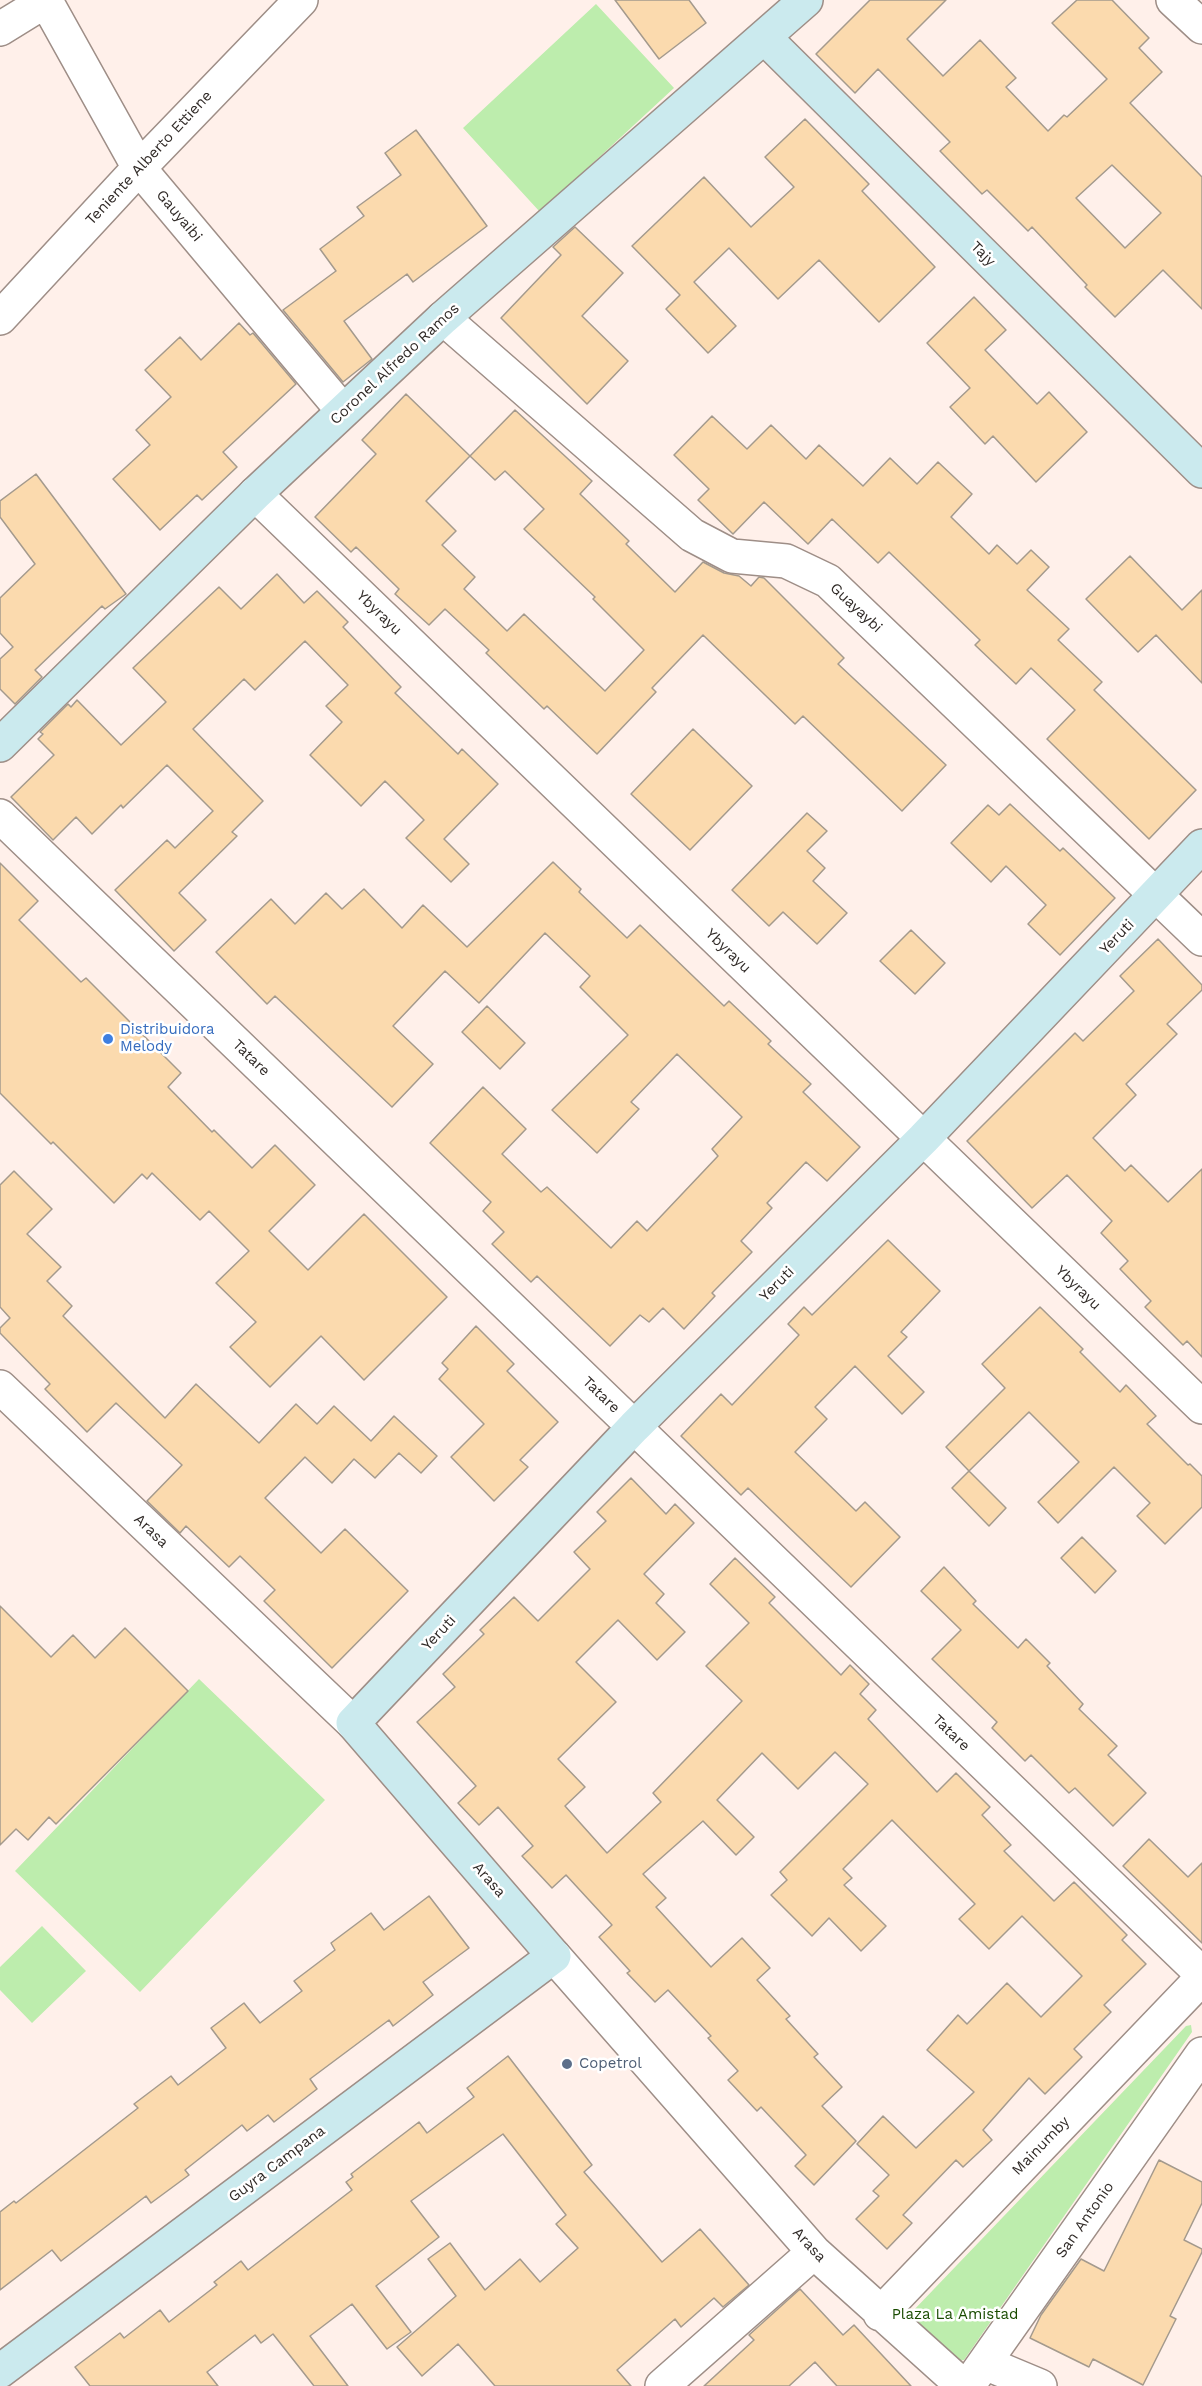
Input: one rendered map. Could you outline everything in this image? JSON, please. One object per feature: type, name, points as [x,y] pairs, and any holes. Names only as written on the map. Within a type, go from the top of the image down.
[{"type":"street","name":"Gauyaibi","points":[[46,0],[139,168],[343,411]]},
{"type":"street","points":[[0,29],[46,0]]},
{"type":"street","name":"Teniente Alberto Ettiene","points":[[0,318],[139,168],[301,0]]},
{"type":"street","name":"Coronel Alfredo Ramos","points":[[4,732],[443,318],[806,0]]},
{"type":"street","points":[[1173,0],[1202,27]]},
{"type":"street","name":"Tajy","points":[[764,37],[1202,471]]},
{"type":"street","name":"Guayaybi","points":[[443,318],[692,535],[732,556],[786,561],[828,581],[1202,939]]},
{"type":"street","name":"Ybyrayu","points":[[255,494],[1202,1407]]},
{"type":"street","name":"Tatare","points":[[0,816],[1202,1976]]},
{"type":"street","name":"Yeruti","points":[[353,1723],[634,1427],[922,1139],[1202,846]]},
{"type":"street","name":"Arasa","points":[[0,1386],[353,1723],[814,2252],[880,2314],[972,2378],[1040,2386]]},
{"type":"street","name":"Guyra Campana","points":[[0,2371],[554,1956]]},
{"type":"street","name":"Mainumby","points":[[880,2314],[1202,1976]]},
{"type":"street","name":"San Antonio","points":[[972,2378],[1202,2054]]},
{"type":"street","points":[[662,2386],[814,2252]]},
{"type":"green space","points":[[596,4],[674,88],[540,212],[463,128]]},
{"type":"green space","points":[[199,1679],[325,1800],[140,1992],[15,1871]]},
{"type":"green space","points":[[42,1926],[86,1971],[32,2023],[0,1990],[0,1967]]},
{"type":"green space","name":"Plaza La Amistad","points":[[1191,2025],[1192,2032],[964,2360],[958,2361],[909,2316],[911,2313],[1186,2026]]},
{"type":"building","points":[[615,0],[689,0],[706,23],[659,59]]},
{"type":"building","points":[[870,0],[946,0],[907,39],[943,76],[980,40],[1016,78],[1006,87],[1048,131],[1064,115],[1067,117],[1107,79],[1052,23],[1077,0],[1112,0],[1149,38],[1139,48],[1162,72],[1130,103],[1202,177],[1202,309],[1163,270],[1115,317],[1032,227],[1028,231],[987,190],[982,194],[940,151],[950,142],[878,69],[855,93],[816,54]],"holes":[[[1112,165],[1161,213],[1125,248],[1076,198]]]},
{"type":"building","points":[[805,119],[869,184],[862,191],[935,267],[879,322],[819,260],[778,299],[729,248],[694,282],[736,326],[708,353],[666,309],[680,295],[632,246],[704,177],[751,227],[794,187],[765,157]]},
{"type":"building","points":[[416,130],[487,226],[413,282],[407,274],[344,321],[372,359],[343,382],[283,310],[336,271],[320,249],[364,216],[357,207],[401,175],[385,153]]},
{"type":"building","points":[[575,227],[623,273],[582,316],[628,361],[587,404],[501,318],[561,255],[553,247]]},
{"type":"building","points":[[974,297],[1006,330],[985,350],[1037,404],[1049,392],[1087,432],[1036,482],[993,436],[985,444],[950,407],[970,388],[927,343]]},
{"type":"building","points":[[239,323],[250,335],[253,333],[296,384],[223,452],[237,467],[202,500],[197,495],[160,530],[113,479],[150,445],[136,430],[171,397],[145,370],[180,337],[201,360]]},
{"type":"building","points":[[406,394],[470,456],[515,410],[592,481],[580,494],[629,541],[626,544],[675,592],[703,562],[724,573],[739,576],[751,586],[759,577],[764,578],[844,658],[838,664],[946,765],[902,811],[803,716],[795,724],[703,635],[652,688],[656,692],[597,754],[547,706],[544,709],[486,653],[489,650],[445,609],[429,625],[395,594],[399,589],[356,547],[351,552],[315,517],[376,454],[362,440]],"holes":[[[470,456],[495,480],[505,471],[544,509],[524,529],[595,597],[593,599],[644,650],[605,691],[524,614],[507,631],[464,589],[475,577],[442,545],[456,531],[426,501]]]},
{"type":"building","points":[[712,416],[747,449],[771,425],[806,459],[819,445],[863,486],[890,458],[917,484],[938,462],[972,494],[951,517],[989,554],[997,545],[1017,564],[1031,550],[1049,567],[1027,590],[1069,629],[1058,640],[1102,682],[1094,690],[1196,790],[1149,839],[1047,739],[1075,710],[1031,668],[1016,684],[975,645],[980,640],[889,552],[878,563],[832,519],[808,544],[764,502],[733,534],[698,500],[709,489],[674,455]]},
{"type":"building","points":[[36,474],[126,594],[105,609],[102,606],[35,670],[42,677],[15,704],[0,689],[0,659],[13,647],[0,633],[0,598],[35,564],[0,517],[0,501]]},
{"type":"building","points":[[1130,556],[1182,610],[1202,590],[1202,683],[1156,635],[1138,652],[1086,599]]},
{"type":"building","points":[[277,574],[304,603],[317,591],[348,622],[343,627],[401,687],[395,693],[458,754],[462,749],[498,784],[444,839],[469,864],[451,882],[406,838],[424,820],[385,781],[361,806],[310,755],[342,722],[326,706],[348,685],[305,641],[255,690],[244,679],[193,729],[263,801],[232,832],[237,836],[179,893],[206,920],[174,951],[115,890],[167,840],[175,848],[213,811],[167,765],[123,808],[121,805],[92,834],[76,817],[53,840],[11,797],[54,755],[38,739],[43,734],[40,732],[68,704],[71,707],[77,700],[121,745],[166,702],[133,668],[219,587],[241,609]]},
{"type":"building","points":[[693,729],[752,786],[690,850],[631,794]]},
{"type":"building","points":[[1010,804],[1060,851],[1063,848],[1115,898],[1060,955],[1028,924],[1046,905],[1006,866],[991,882],[951,843],[988,805],[999,815]]},
{"type":"building","points":[[807,813],[827,831],[807,851],[825,868],[813,881],[847,913],[817,944],[783,912],[769,926],[732,890]]},
{"type":"building","points":[[553,862],[581,889],[579,892],[627,938],[640,925],[724,1006],[729,1001],[771,1041],[768,1044],[811,1084],[803,1092],[860,1147],[827,1181],[806,1162],[767,1203],[772,1208],[741,1241],[752,1252],[712,1293],[715,1296],[684,1329],[663,1308],[649,1322],[640,1315],[610,1346],[537,1276],[531,1282],[492,1244],[504,1232],[483,1211],[491,1202],[430,1143],[483,1087],[526,1129],[502,1154],[541,1192],[547,1187],[611,1248],[637,1221],[647,1231],[718,1156],[712,1149],[742,1117],[677,1054],[631,1102],[639,1109],[597,1153],[552,1110],[628,1035],[580,987],[590,976],[545,933],[479,1003],[445,971],[393,1026],[433,1064],[392,1107],[275,996],[267,1004],[216,952],[271,899],[295,924],[326,893],[342,909],[364,889],[402,928],[423,905],[467,947]]},
{"type":"building","points":[[0,863],[38,901],[19,920],[81,982],[86,978],[181,1073],[168,1087],[212,1132],[214,1130],[252,1168],[275,1145],[315,1185],[269,1231],[308,1270],[364,1214],[447,1297],[364,1380],[321,1336],[270,1387],[230,1347],[256,1322],[216,1283],[249,1251],[209,1211],[200,1220],[152,1173],[147,1179],[142,1174],[114,1203],[0,1093]]},
{"type":"building","points":[[911,930],[945,963],[915,994],[880,961]]},
{"type":"building","points":[[1158,939],[1202,985],[1202,990],[1167,1024],[1177,1034],[1126,1084],[1136,1095],[1093,1138],[1125,1171],[1131,1165],[1168,1202],[1202,1169],[1202,1357],[1187,1341],[1183,1345],[1145,1307],[1151,1301],[1120,1269],[1128,1261],[1101,1233],[1112,1221],[1067,1175],[1032,1208],[967,1141],[1075,1033],[1083,1041],[1134,991],[1120,976]]},
{"type":"building","points":[[487,1006],[525,1043],[500,1069],[462,1032]]},
{"type":"building","points":[[14,1171],[52,1209],[27,1234],[61,1267],[47,1281],[72,1306],[63,1316],[165,1418],[196,1384],[259,1443],[296,1404],[317,1424],[334,1406],[371,1441],[394,1416],[437,1456],[421,1473],[399,1453],[375,1478],[354,1459],[332,1483],[305,1457],[265,1498],[321,1553],[345,1529],[408,1591],[332,1668],[264,1601],[275,1590],[240,1556],[229,1567],[186,1526],[180,1533],[147,1501],[182,1465],[116,1403],[87,1432],[45,1389],[50,1384],[0,1333],[0,1328],[10,1318],[0,1307],[0,1185]]},
{"type":"building","points":[[888,1240],[940,1291],[901,1332],[907,1337],[888,1356],[924,1392],[902,1414],[855,1366],[815,1407],[827,1419],[795,1452],[856,1511],[865,1502],[900,1537],[851,1587],[748,1488],[741,1495],[681,1436],[721,1394],[732,1405],[799,1335],[788,1324],[804,1307],[812,1315]]},
{"type":"building","points":[[1040,1307],[1083,1349],[1080,1352],[1120,1392],[1126,1385],[1156,1416],[1147,1424],[1202,1476],[1202,1507],[1165,1544],[1137,1516],[1150,1503],[1114,1467],[1058,1523],[1038,1502],[1079,1462],[1029,1412],[969,1471],[946,1447],[1005,1388],[982,1364]]},
{"type":"building","points":[[476,1326],[514,1364],[507,1371],[558,1422],[520,1460],[528,1467],[494,1501],[451,1457],[484,1424],[439,1379],[448,1369],[442,1363]]},
{"type":"building","points":[[969,1471],[1006,1508],[989,1526],[952,1488]]},
{"type":"building","points":[[631,1478],[666,1514],[675,1504],[694,1523],[644,1574],[664,1594],[656,1603],[685,1632],[657,1660],[618,1620],[576,1662],[616,1702],[558,1759],[585,1787],[565,1806],[607,1853],[661,1802],[653,1793],[742,1701],[706,1666],[749,1623],[710,1584],[735,1558],[775,1597],[769,1603],[841,1675],[850,1665],[869,1684],[860,1694],[876,1710],[868,1719],[937,1792],[956,1773],[990,1807],[982,1815],[1011,1845],[1004,1851],[1054,1901],[1074,1882],[1127,1935],[1122,1940],[1146,1964],[1104,2005],[1111,2012],[1074,2049],[1082,2057],[1045,2094],[1029,2078],[983,2130],[992,2140],[963,2167],[956,2160],[903,2215],[912,2223],[887,2249],[856,2219],[879,2196],[873,2191],[889,2175],[857,2144],[883,2116],[916,2148],[974,2092],[927,2050],[958,2015],[967,2024],[1007,1983],[1041,2017],[1082,1976],[1022,1916],[989,1949],[959,1919],[975,1904],[892,1820],[843,1869],[852,1878],[844,1885],[886,1926],[861,1951],[829,1918],[812,1936],[771,1895],[787,1880],[780,1872],[868,1784],[835,1752],[798,1789],[762,1753],[717,1800],[754,1837],[736,1855],[703,1821],[643,1874],[666,1898],[656,1907],[711,1967],[742,1938],[770,1968],[757,1980],[790,2016],[786,2019],[818,2054],[814,2057],[842,2087],[822,2106],[856,2141],[814,2185],[795,2166],[806,2155],[761,2107],[757,2111],[728,2080],[738,2071],[708,2038],[711,2036],[668,1990],[655,2002],[627,1973],[630,1971],[599,1937],[612,1925],[566,1875],[552,1888],[522,1856],[533,1846],[498,1807],[479,1825],[458,1803],[476,1786],[417,1722],[455,1687],[443,1674],[484,1634],[480,1630],[514,1597],[538,1621],[590,1569],[574,1552],[606,1521],[597,1512]]},
{"type":"building","points":[[1082,1537],[1116,1571],[1095,1593],[1061,1558]]},
{"type":"building","points":[[944,1567],[976,1601],[973,1604],[1018,1648],[1026,1639],[1050,1663],[1047,1666],[1083,1704],[1079,1709],[1117,1746],[1108,1755],[1146,1793],[1113,1826],[1075,1788],[1069,1793],[1031,1755],[1025,1761],[992,1728],[997,1722],[932,1659],[961,1630],[921,1591]]},
{"type":"building","points":[[0,1606],[51,1657],[73,1635],[95,1658],[125,1628],[188,1691],[56,1824],[49,1817],[28,1840],[16,1829],[0,1845]]},
{"type":"building","points":[[1149,1839],[1188,1877],[1202,1863],[1202,1943],[1123,1866]]},
{"type":"building","points":[[429,1896],[469,1948],[423,1982],[433,1995],[393,2026],[389,2020],[310,2079],[317,2089],[274,2122],[268,2115],[247,2131],[242,2125],[185,2170],[189,2175],[151,2203],[146,2196],[61,2261],[52,2250],[0,2290],[0,2212],[14,2201],[16,2203],[138,2108],[134,2104],[171,2076],[178,2085],[226,2048],[211,2028],[244,2003],[260,2023],[302,1991],[294,1981],[335,1950],[331,1943],[371,1913],[384,1930]]},
{"type":"building","points":[[508,2056],[592,2165],[584,2172],[662,2262],[700,2229],[749,2285],[723,2307],[714,2298],[681,2327],[675,2319],[617,2370],[631,2386],[495,2386],[458,2344],[422,2376],[397,2347],[456,2296],[428,2259],[450,2243],[485,2290],[520,2259],[540,2282],[578,2248],[556,2224],[566,2215],[503,2134],[411,2201],[439,2237],[376,2286],[411,2332],[387,2349],[352,2304],[310,2336],[348,2386],[314,2386],[273,2334],[261,2343],[255,2335],[207,2372],[218,2386],[90,2386],[75,2367],[120,2333],[124,2338],[160,2310],[169,2322],[217,2285],[214,2282],[241,2261],[248,2270],[352,2190],[346,2182],[353,2177],[351,2174],[419,2122],[427,2133],[474,2097],[467,2088]]},
{"type":"building","points":[[1159,2160],[1202,2182],[1202,2203],[1184,2240],[1202,2249],[1202,2252],[1170,2316],[1176,2319],[1143,2385],[1093,2359],[1089,2367],[1030,2338],[1041,2315],[1081,2259],[1104,2271]]},
{"type":"building","points":[[800,2289],[843,2335],[854,2325],[911,2386],[837,2386],[815,2362],[789,2386],[704,2386],[754,2340],[749,2335]]},
{"type":"place","name":"Distribuidora Melody","points":[[108,1039]]},
{"type":"place","name":"Copetrol","points":[[567,2064]]}]
